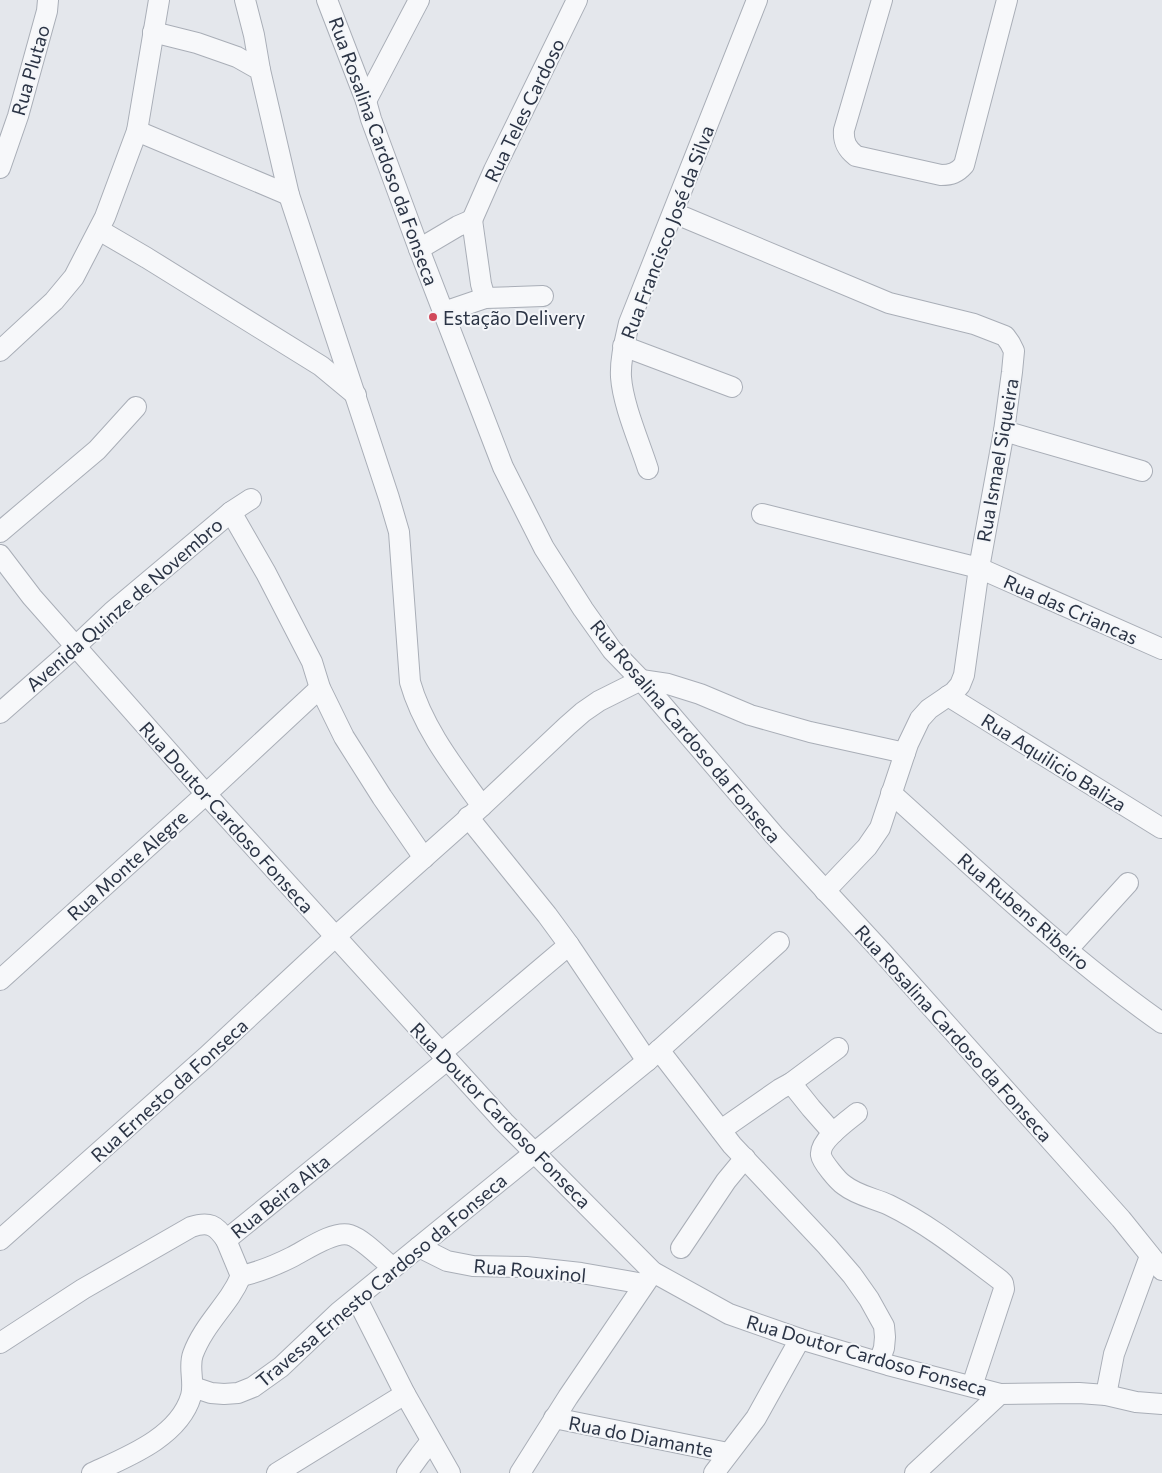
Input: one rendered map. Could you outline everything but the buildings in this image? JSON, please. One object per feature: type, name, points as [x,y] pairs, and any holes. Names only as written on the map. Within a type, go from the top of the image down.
[{"type":"street","name":"Rua Plutao","points":[[0,168],[18,116],[47,11],[48,0]]},
{"type":"street","points":[[0,351],[54,301],[74,277],[99,230],[137,132],[159,0]]},
{"type":"street","points":[[245,0],[290,195],[390,498],[399,532],[410,682],[416,703],[475,811],[569,945],[653,1055],[827,1246],[852,1275],[869,1299],[884,1326],[884,1348],[879,1362]]},
{"type":"street","name":"Rua Rosalina Cardoso da Fonseca","points":[[327,0],[366,101],[419,249],[503,467],[544,548],[583,609],[612,650],[641,680],[774,835],[882,952],[1121,1219],[1156,1263],[1114,1354],[1106,1395]]},
{"type":"street","points":[[366,101],[419,0]]},
{"type":"street","name":"Rua Teles Cardoso","points":[[472,220],[494,170],[577,0]]},
{"type":"street","name":"Rua Francisco José da Silva","points":[[648,469],[627,405],[621,377],[623,346],[629,324],[757,0]]},
{"type":"street","points":[[882,0],[844,130],[845,144],[849,151],[856,156],[941,175],[950,175],[964,165],[1008,0]]},
{"type":"street","points":[[153,32],[197,43],[237,57],[260,70]]},
{"type":"street","points":[[137,132],[290,195]]},
{"type":"street","name":"Rua Ismael Siqueira","points":[[674,214],[889,303],[974,324],[1005,336],[1014,351],[1004,431],[979,568],[964,675],[960,685],[954,692],[929,708],[920,720],[905,753],[880,828],[867,847],[825,891]]},
{"type":"street","points":[[419,249],[472,220],[485,298]]},
{"type":"street","points":[[99,230],[321,366],[356,395]]},
{"type":"street","points":[[444,312],[485,298],[543,296]]},
{"type":"street","points":[[623,346],[732,387]]},
{"type":"street","points":[[0,532],[97,450],[136,407]]},
{"type":"street","points":[[1004,431],[1142,471]]},
{"type":"street","name":"Avenida Quinze de Novembro","points":[[0,713],[112,612],[231,512],[251,499]]},
{"type":"street","points":[[231,512],[266,572],[312,662],[320,688],[344,737],[424,858]]},
{"type":"street","name":"Rua das Criancas","points":[[762,514],[979,568],[1162,650]]},
{"type":"street","name":"Rua Doutor Cardoso Fonseca","points":[[0,555],[32,597],[75,647],[206,794],[504,1122],[535,1153],[649,1278],[729,1314],[800,1339],[1000,1394],[1079,1393],[1106,1395],[1136,1402],[1162,1404]]},
{"type":"street","points":[[641,680],[668,684],[700,694],[750,714],[810,732],[905,753]]},
{"type":"street","name":"Rua Ernesto da Fonseca","points":[[0,1240],[206,1057],[583,712],[599,701],[641,680]]},
{"type":"street","name":"Rua Monte Alegre","points":[[0,980],[320,688]]},
{"type":"street","name":"Rua Aquilicio Baliza","points":[[948,696],[1160,828]]},
{"type":"street","name":"Rua Rubens Ribeiro","points":[[891,793],[1067,950],[1130,1001],[1162,1023]]},
{"type":"street","points":[[1067,950],[1128,883]]},
{"type":"street","name":"Travessa Ernesto Cardoso da Fonseca","points":[[193,1387],[211,1393],[238,1393],[253,1387],[281,1367],[339,1312],[653,1055],[779,942]]},
{"type":"street","name":"Rua Beira Alta","points":[[0,1343],[83,1290],[191,1227],[201,1224],[211,1225],[219,1230],[226,1240],[444,1056],[569,945]]},
{"type":"street","points":[[720,1130],[780,1088],[792,1083],[838,1048]]},
{"type":"street","points":[[792,1083],[833,1133]]},
{"type":"street","points":[[857,1113],[833,1133],[820,1153],[842,1184],[856,1193],[888,1205],[936,1232],[972,1257],[1003,1283],[1004,1289],[972,1386]]},
{"type":"street","points":[[681,1248],[726,1181],[745,1158]]},
{"type":"street","points":[[92,1473],[133,1455],[160,1437],[176,1421],[188,1405],[193,1387],[193,1355],[200,1339],[242,1276],[259,1272],[294,1256],[311,1245],[344,1234],[351,1235],[368,1246],[393,1268]]},
{"type":"street","points":[[226,1240],[242,1276]]},
{"type":"street","name":"Rua Rouxinol","points":[[419,1247],[447,1261],[472,1266],[526,1267],[649,1278]]},
{"type":"street","points":[[520,1473],[554,1418],[649,1278]]},
{"type":"street","points":[[357,1299],[405,1394],[450,1473]]},
{"type":"street","points":[[714,1473],[756,1418],[800,1339]]},
{"type":"street","points":[[277,1473],[405,1394]]},
{"type":"street","points":[[915,1473],[1000,1394]]},
{"type":"street","name":"Rua do Diamante","points":[[554,1418],[728,1453]]},
{"type":"street","points":[[407,1473],[432,1441]]},
{"type":"place","name":"Estação Delivery","points":[[433,317]]}]
